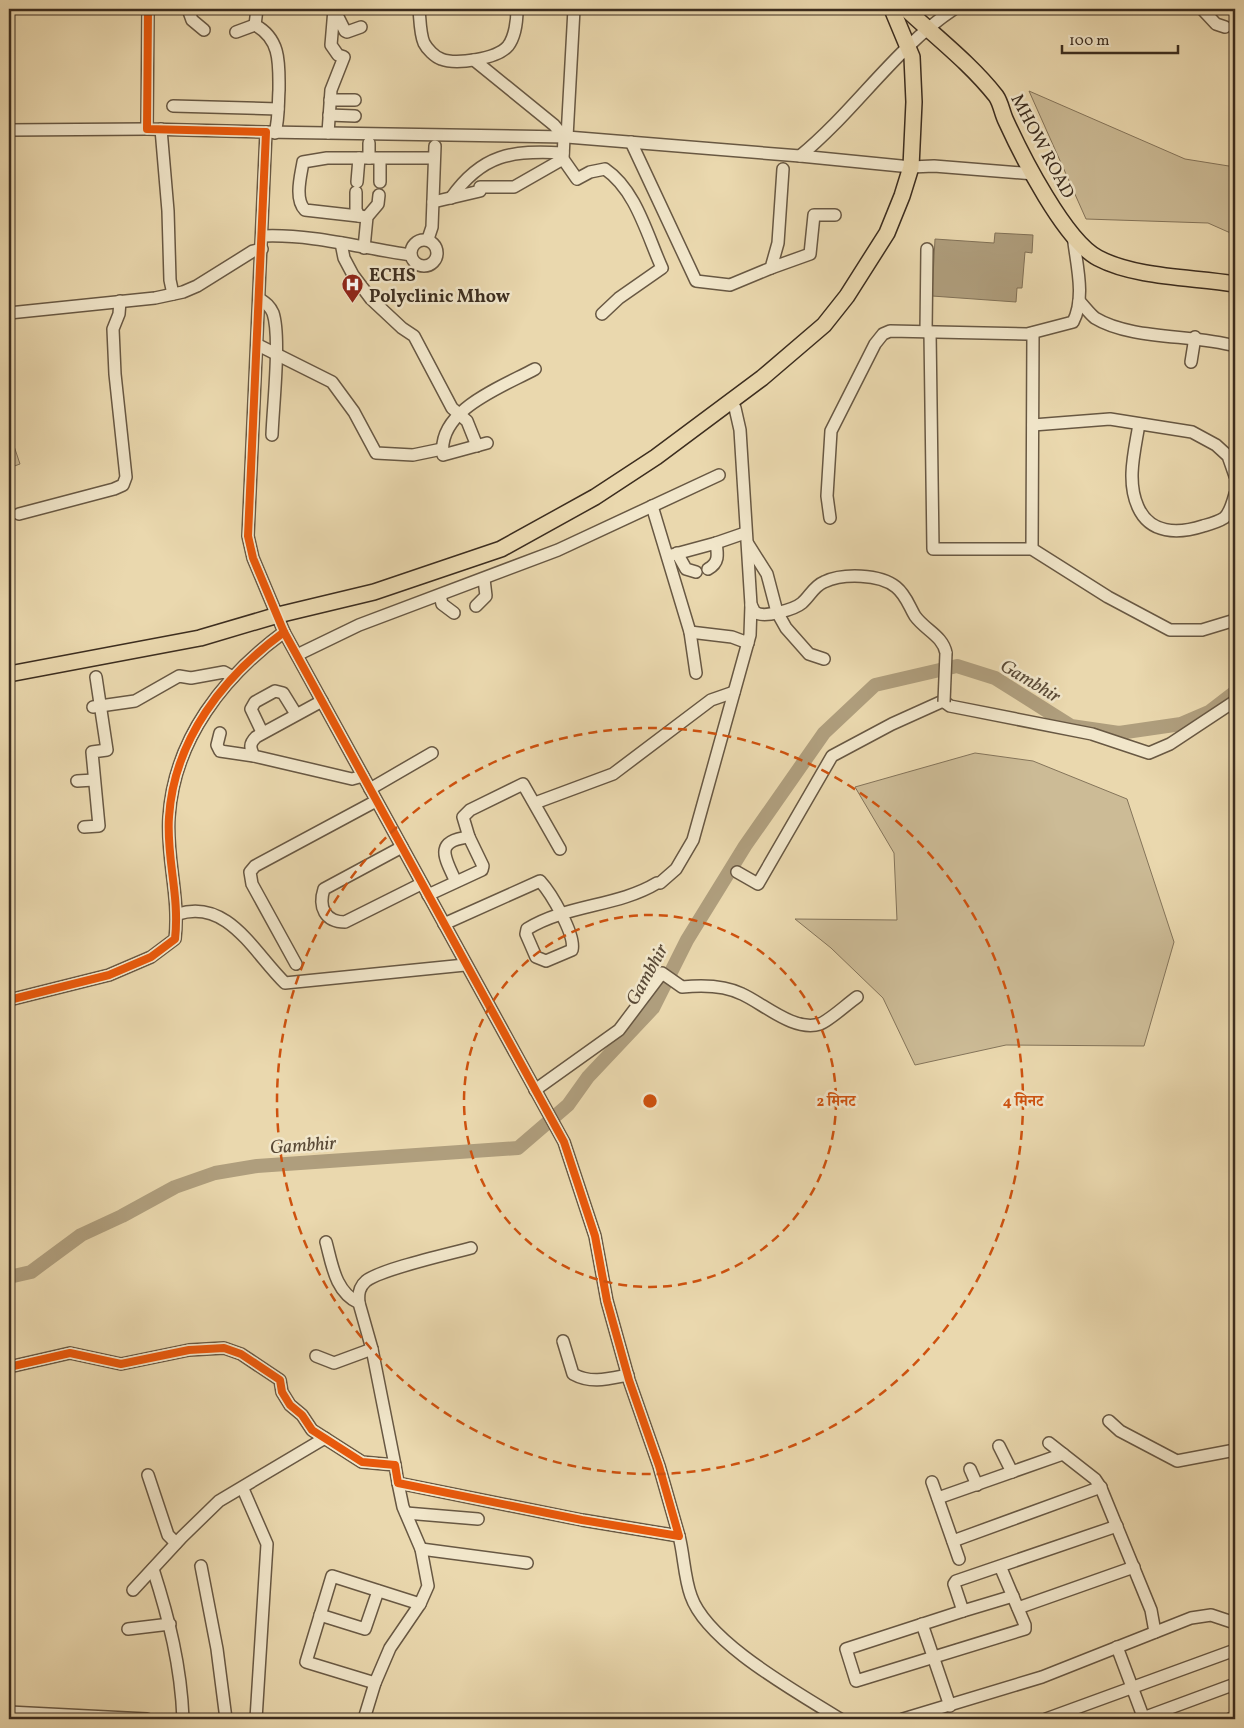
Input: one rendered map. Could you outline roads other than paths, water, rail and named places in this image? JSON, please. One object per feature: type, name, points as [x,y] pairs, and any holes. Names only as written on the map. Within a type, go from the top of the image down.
[{"type":"main road","points":[[9,674],[200,638],[278,615],[374,592],[501,549],[595,497],[656,457],[762,378],[824,325],[846,296],[887,233],[911,167],[914,102],[912,57],[892,9]]},
{"type":"main road","name":"MHOW ROAD","points":[[906,9],[997,98],[1006,120],[1034,174],[1076,239],[1087,252],[1114,264],[1136,270],[1235,284]]},
{"type":"street","points":[[147,129],[148,9]]},
{"type":"street","points":[[188,9],[192,20],[204,30]]},
{"type":"street","points":[[255,25],[257,9]]},
{"type":"street","points":[[328,134],[331,90],[344,57],[338,55],[330,46],[334,9],[345,31],[352,31],[361,27]]},
{"type":"street","points":[[419,9],[424,44],[432,54],[441,60],[474,60],[494,55],[509,45],[514,31],[517,9]]},
{"type":"street","points":[[574,9],[563,156],[577,179],[590,172],[605,169],[618,177],[644,223],[662,268],[619,298],[602,314]]},
{"type":"street","points":[[800,156],[840,119],[907,46],[927,28],[954,9]]},
{"type":"street","points":[[1202,9],[1216,24],[1225,27]]},
{"type":"street","points":[[236,32],[255,25],[264,30],[271,38],[279,58],[278,109],[270,133],[262,249],[248,536],[253,558],[284,632],[465,965],[564,1142],[595,1236],[608,1301],[628,1375],[659,1466],[679,1536],[690,1595],[698,1613],[723,1640],[784,1684],[840,1719]]},
{"type":"street","points":[[474,60],[554,125],[565,137]]},
{"type":"street","points":[[330,100],[355,100]]},
{"type":"street","points":[[173,106],[278,109]]},
{"type":"street","points":[[329,115],[355,116]]},
{"type":"street","points":[[161,129],[168,211],[170,280],[173,294]]},
{"type":"street","points":[[9,130],[161,129],[270,133],[565,137],[911,167],[934,166],[1034,174]]},
{"type":"street","points":[[631,142],[696,281],[730,285],[810,254],[814,215],[835,215]]},
{"type":"street","points":[[364,248],[363,216],[356,210],[357,187],[369,159],[370,143]]},
{"type":"street","points":[[428,239],[432,227],[435,146]]},
{"type":"street","points":[[451,198],[477,169],[497,157],[514,154],[563,156]]},
{"type":"street","points":[[433,202],[480,189],[513,187],[563,156]]},
{"type":"street","points":[[379,195],[378,204],[363,216],[305,210],[299,195],[303,162],[327,158],[429,158]]},
{"type":"street","points":[[369,159],[380,182]]},
{"type":"street","points":[[771,268],[778,243],[783,169]]},
{"type":"street","points":[[263,236],[325,239],[364,248],[411,255],[420,265],[427,265],[434,261],[437,256],[436,249],[428,239]]},
{"type":"street","points":[[411,255],[414,246],[419,240],[428,239]]},
{"type":"street","points":[[830,518],[828,496],[831,431],[865,362],[883,334],[890,331],[1033,333],[1073,322],[1078,312],[1079,301],[1076,239]]},
{"type":"street","points":[[341,243],[344,258],[353,275],[371,298],[402,328],[414,336],[452,408],[458,414],[467,421],[482,445],[443,456],[442,438],[458,414],[470,405],[535,369]]},
{"type":"street","points":[[9,313],[173,294],[197,286],[252,251],[262,249]]},
{"type":"street","points":[[927,249],[933,549],[1032,549],[1160,627],[1170,630],[1192,632],[1235,620]]},
{"type":"street","points":[[260,299],[268,304],[273,313],[276,333],[272,435]]},
{"type":"street","points":[[19,514],[123,485],[126,477],[114,374],[113,329],[119,314],[120,301]]},
{"type":"street","points":[[1079,301],[1094,317],[1117,327],[1194,337],[1235,346]]},
{"type":"street","points":[[1032,549],[1033,333]]},
{"type":"street","points":[[1191,362],[1194,337]]},
{"type":"street","points":[[258,345],[332,382],[354,412],[376,453],[413,455],[442,449]]},
{"type":"street","points":[[444,924],[540,881],[549,890],[560,913],[574,943],[572,950],[546,961],[536,957],[526,934],[527,929],[560,913],[639,894],[659,883],[676,869],[692,840],[748,643],[752,605],[740,430],[735,408],[730,401]]},
{"type":"street","points":[[1033,425],[1110,419],[1192,432],[1216,445],[1228,456],[1235,476]]},
{"type":"street","points":[[1139,424],[1132,474],[1134,497],[1138,508],[1157,528],[1175,532],[1215,523],[1225,517],[1235,494]]},
{"type":"street","points":[[1222,451],[1235,454]]},
{"type":"street","points":[[297,655],[359,625],[558,550],[719,475]]},
{"type":"street","points":[[652,506],[672,554],[690,632],[696,673]]},
{"type":"street","points":[[672,554],[746,536]]},
{"type":"street","points":[[746,536],[767,574],[777,612],[786,628],[809,654],[824,659]]},
{"type":"street","points":[[672,554],[686,569],[702,571],[715,565],[718,559],[716,543]]},
{"type":"street","points":[[752,605],[755,612],[762,615],[777,612],[801,604],[824,581],[842,575],[876,577],[885,580],[902,593],[923,625],[943,641],[946,653],[944,702]]},
{"type":"street","points":[[476,606],[486,596],[484,579]]},
{"type":"street","points":[[440,595],[442,604],[454,613]]},
{"type":"street","points":[[9,1000],[109,975],[151,958],[175,938],[178,914],[170,855],[168,816],[178,770],[195,729],[208,706],[263,647],[284,632]]},
{"type":"street","points":[[690,632],[732,637],[748,643]]},
{"type":"street","points":[[97,706],[134,701],[179,676],[192,678],[224,672],[233,677]]},
{"type":"street","points":[[84,827],[99,826],[92,752],[107,750],[97,706],[96,677]]},
{"type":"street","points":[[262,732],[251,709],[255,702],[275,691],[283,693],[296,714]]},
{"type":"street","points":[[535,803],[613,774],[711,700],[734,692]]},
{"type":"street","points":[[254,756],[250,748],[251,742],[262,732],[322,701]]},
{"type":"street","points":[[737,872],[758,884],[832,756],[892,724],[943,701],[950,706],[1092,734],[1149,753],[1170,744],[1235,701]]},
{"type":"street","points":[[220,733],[218,745],[220,751],[254,756],[352,779],[363,776]]},
{"type":"street","points":[[370,789],[432,754]]},
{"type":"street","points":[[77,781],[94,780]]},
{"type":"street","points":[[428,895],[482,870],[483,866],[469,837],[463,818],[470,810],[523,784],[560,849]]},
{"type":"street","points":[[296,964],[252,884],[250,872],[255,866],[376,800]]},
{"type":"street","points":[[456,882],[444,855],[445,848],[450,841],[469,837]]},
{"type":"street","points":[[402,847],[324,889],[321,898],[324,912],[328,919],[345,922],[421,884]]},
{"type":"street","points":[[178,914],[191,910],[208,911],[223,919],[238,930],[285,983],[465,965]]},
{"type":"street","points":[[535,1090],[619,1030],[662,974],[682,987],[701,985],[741,993],[785,1017],[799,1023],[812,1025],[821,1023],[857,997]]},
{"type":"street","points":[[326,1242],[336,1281],[351,1299],[359,1303]]},
{"type":"street","points":[[364,1719],[375,1683],[390,1648],[420,1604],[428,1586],[421,1549],[406,1513],[398,1483],[372,1349],[358,1294],[367,1280],[390,1270],[471,1248]]},
{"type":"street","points":[[563,1341],[573,1374],[583,1380],[594,1381],[628,1375]]},
{"type":"street","points":[[9,1367],[70,1353],[121,1364],[189,1350],[224,1348],[241,1354],[280,1380],[282,1392],[290,1405],[302,1415],[312,1430],[362,1462],[395,1465]]},
{"type":"street","points":[[316,1356],[334,1363],[372,1349]]},
{"type":"street","points":[[1109,1420],[1120,1431],[1177,1461],[1235,1450]]},
{"type":"street","points":[[133,1590],[176,1543],[219,1502],[325,1438]]},
{"type":"street","points":[[1049,1443],[1095,1479],[1101,1487],[1159,1630]]},
{"type":"street","points":[[999,1446],[1012,1472]]},
{"type":"street","points":[[938,1498],[1063,1454]]},
{"type":"street","points":[[970,1469],[977,1485]]},
{"type":"street","points":[[148,1475],[168,1535],[176,1543]]},
{"type":"street","points":[[932,1482],[959,1559]]},
{"type":"street","points":[[398,1483],[582,1520],[679,1536]]},
{"type":"street","points":[[953,1541],[1101,1487]]},
{"type":"street","points":[[243,1489],[253,1507],[267,1544],[256,1719]]},
{"type":"street","points":[[406,1513],[478,1519]]},
{"type":"street","points":[[963,1611],[954,1582],[1117,1526]]},
{"type":"street","points":[[421,1549],[528,1563]]},
{"type":"street","points":[[201,1566],[217,1649],[226,1719]]},
{"type":"street","points":[[1000,1566],[1013,1596],[1025,1625],[1022,1631],[858,1682],[855,1680],[846,1649],[1013,1596]]},
{"type":"street","points":[[1018,1608],[1134,1566]]},
{"type":"street","points":[[153,1569],[170,1624],[178,1663],[183,1719]]},
{"type":"street","points":[[375,1683],[306,1662],[332,1576],[420,1604]]},
{"type":"street","points":[[320,1615],[365,1629],[378,1591]]},
{"type":"street","points":[[908,1718],[1042,1677],[1202,1614],[1212,1615],[1235,1623]]},
{"type":"street","points":[[128,1629],[170,1624]]},
{"type":"street","points":[[922,1624],[950,1706]]},
{"type":"street","points":[[1117,1647],[1143,1719],[1235,1684]]},
{"type":"street","points":[[1046,1719],[1064,1716],[1132,1688],[1235,1650]]},
{"type":"street","points":[[9,1712],[74,1718],[148,1719]]},
{"type":"street","points":[[1230,1719],[1235,1717]]},
{"type":"waterway","name":"Gambhir","points":[[9,1277],[31,1272],[81,1235],[122,1216],[175,1187],[215,1173],[257,1166],[518,1148],[568,1105],[588,1077],[653,1008],[687,940],[745,846],[824,733],[875,685],[957,666],[995,678],[1071,726],[1119,733],[1181,724],[1209,712],[1235,692]]},
{"type":"place","name":"ECHS Polyclinic Mhow","points":[[353,304]]}]
